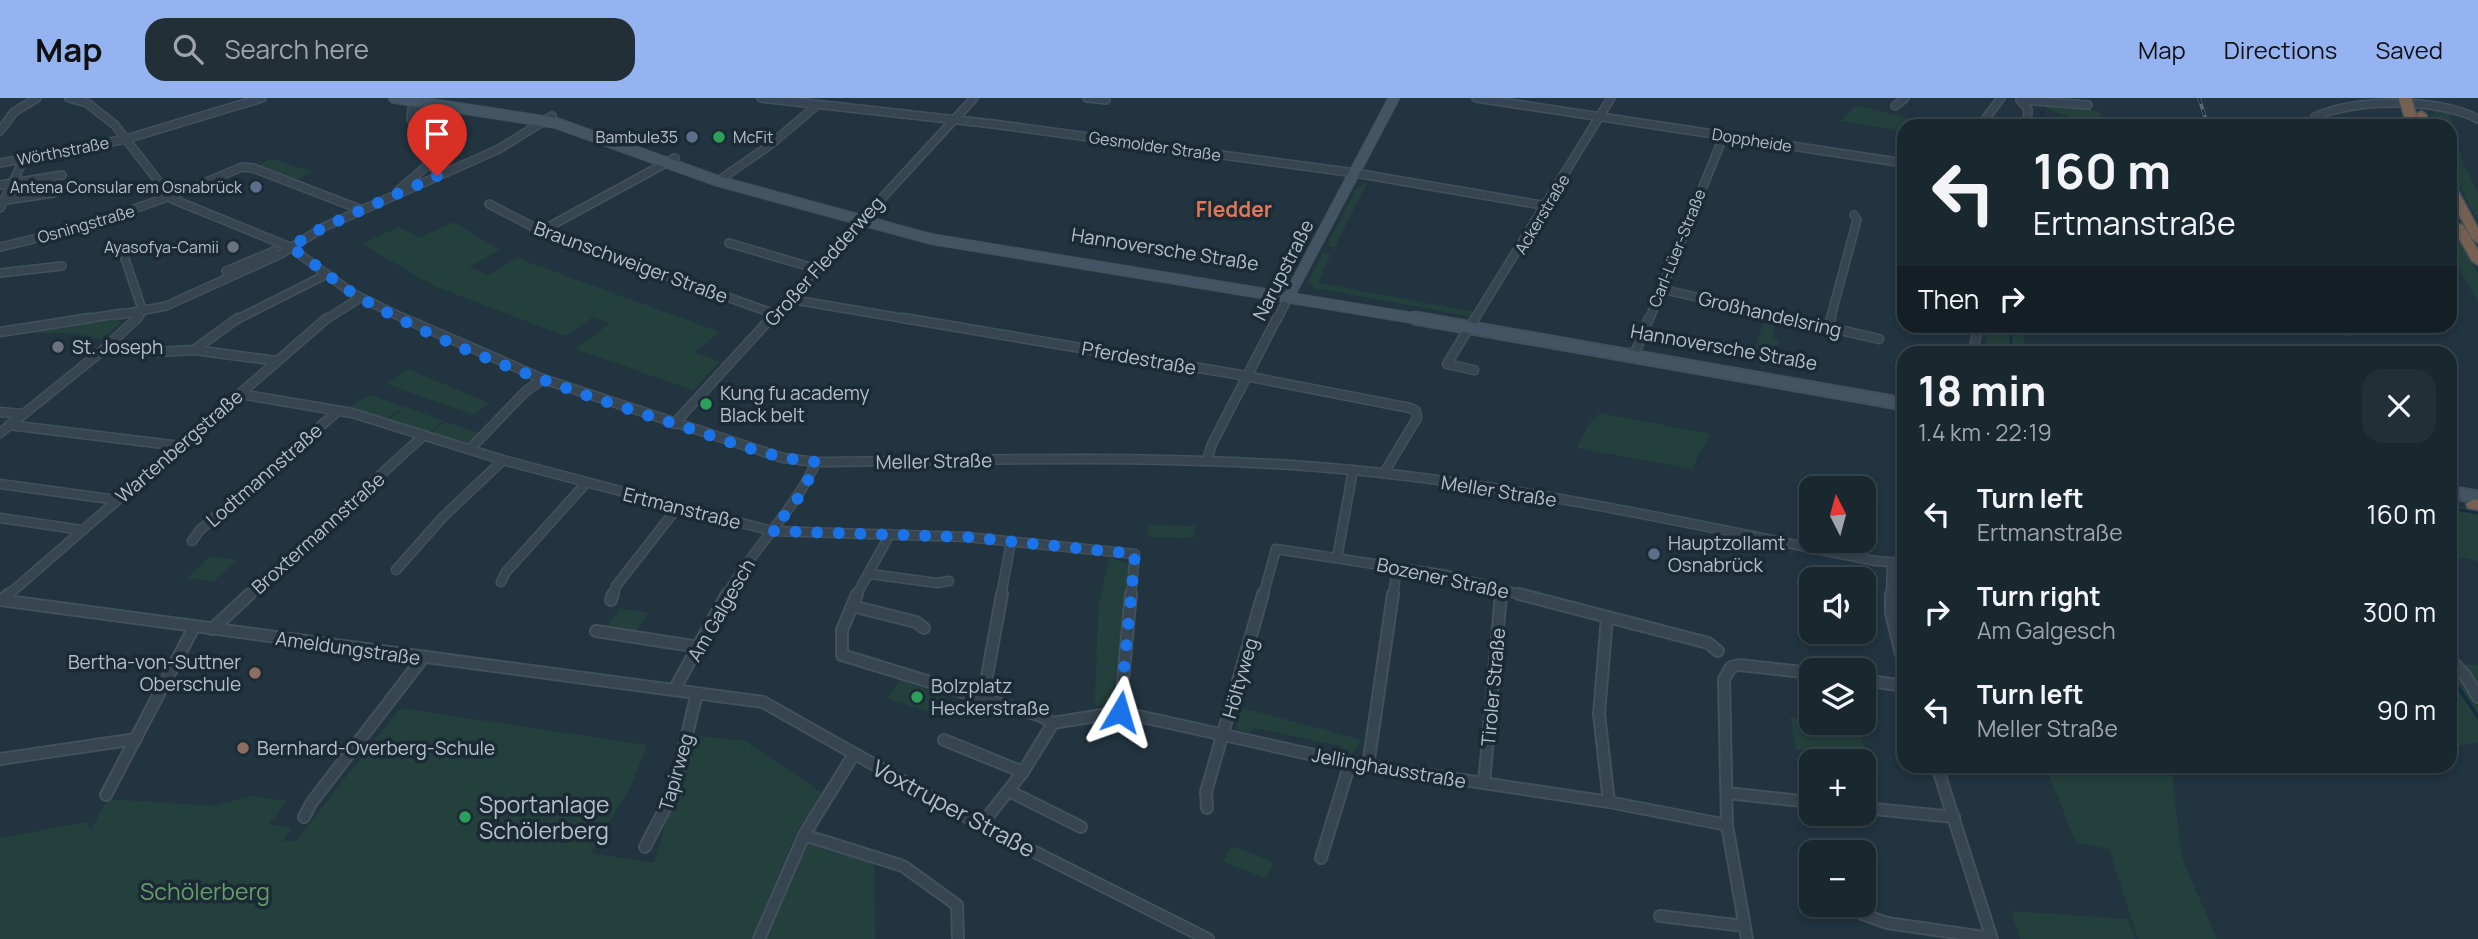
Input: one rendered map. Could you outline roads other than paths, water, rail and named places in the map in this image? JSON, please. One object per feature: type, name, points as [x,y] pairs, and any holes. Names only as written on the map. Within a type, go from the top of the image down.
[{"type":"highway","points":[[2405,98],[2415,118]]},
{"type":"highway","points":[[2415,118],[2416,98]]},
{"type":"highway","points":[[2457,200],[2478,239]]},
{"type":"highway","points":[[2457,224],[2478,261]]},
{"type":"main road","name":"Hannoversche Straße","points":[[394,98],[548,118],[663,162],[931,239],[1290,292],[1897,403]]},
{"type":"main road","name":"Hannoversche Straße","points":[[431,98],[548,118],[675,158],[722,179]]},
{"type":"main road","name":"Narupstraße","points":[[1290,292],[1394,98]]},
{"type":"main road","name":"Hannoversche Straße","points":[[1631,354],[1897,396]]},
{"type":"main road","points":[[2457,495],[2477,503]]},
{"type":"main road","points":[[2457,500],[2477,503]]},
{"type":"street","points":[[0,131],[14,112],[37,98]]},
{"type":"street","name":"Meller Straße","points":[[69,98],[76,98],[100,111],[126,139],[160,189],[172,199],[290,247],[360,298],[446,339],[543,379],[783,458],[816,462],[1146,458],[1353,470],[1489,488],[1897,563]]},
{"type":"street","points":[[223,98],[233,107]]},
{"type":"street","name":"Wörthstraße","points":[[0,163],[126,139],[262,98]]},
{"type":"street","name":"Gesmolder Straße","points":[[761,98],[1355,173],[1547,206]]},
{"type":"street","name":"Großer Fledderweg","points":[[674,424],[974,98]]},
{"type":"street","points":[[1087,98],[1106,100]]},
{"type":"street","name":"Doppheide","points":[[1476,98],[1897,162]]},
{"type":"street","name":"Ackerstraße","points":[[1472,326],[1611,98]]},
{"type":"street","points":[[1895,106],[1905,98]]},
{"type":"street","points":[[1985,119],[2001,98]]},
{"type":"street","points":[[2019,99],[2088,105]]},
{"type":"street","points":[[2019,99],[2029,114],[2028,119]]},
{"type":"street","points":[[2315,119],[2325,108],[2383,100],[2436,102],[2478,119]]},
{"type":"street","points":[[421,103],[410,114],[429,164],[437,176]]},
{"type":"street","points":[[722,179],[784,135],[816,106]]},
{"type":"street","points":[[0,332],[142,311],[174,303],[290,247],[304,243],[362,209],[499,149],[548,118]]},
{"type":"street","name":"Carl-Lüer-Straße","points":[[1631,354],[1661,289],[1724,135]]},
{"type":"street","points":[[1,203],[25,157]]},
{"type":"street","points":[[541,230],[663,162],[675,158]]},
{"type":"street","points":[[392,195],[429,164]]},
{"type":"street","name":"Osningstraße","points":[[0,247],[50,236],[172,199],[230,170],[248,167],[362,209]]},
{"type":"street","points":[[0,185],[62,175]]},
{"type":"street","points":[[1,203],[53,193]]},
{"type":"street","name":"Braunschweiger Straße","points":[[489,204],[541,230],[775,314]]},
{"type":"street","points":[[1828,328],[1857,220],[1854,215]]},
{"type":"street","points":[[729,243],[817,269]]},
{"type":"street","points":[[123,253],[142,311]]},
{"type":"street","points":[[0,273],[62,265]]},
{"type":"street","points":[[194,350],[244,314],[327,274]]},
{"type":"street","name":"Großhandelsring","points":[[1661,289],[1879,339]]},
{"type":"street","name":"Narupstraße","points":[[1207,460],[1290,292]]},
{"type":"street","name":"Wartenbergstraße","points":[[1,600],[336,310],[360,298]]},
{"type":"street","name":"Pferdestraße","points":[[789,299],[1248,377],[1416,411],[1417,418],[1384,473]]},
{"type":"street","points":[[0,433],[109,345],[142,311]]},
{"type":"street","points":[[1472,326],[1447,364],[1474,370]]},
{"type":"street","points":[[109,345],[159,352],[194,350],[277,361]]},
{"type":"street","points":[[470,449],[543,379]]},
{"type":"street","name":"Ertmanstraße","points":[[240,394],[338,411],[586,483],[772,531],[1010,541],[1135,554],[1120,712]]},
{"type":"street","name":"Lodtmannstraße","points":[[192,541],[200,530],[338,411]]},
{"type":"street","points":[[1,413],[22,414]]},
{"type":"street","points":[[9,425],[180,446]]},
{"type":"street","name":"Broxtermannstraße","points":[[212,629],[423,436]]},
{"type":"street","points":[[396,570],[443,517],[503,460]]},
{"type":"street","name":"Am Galgesch","points":[[674,690],[737,575],[803,492],[816,462]]},
{"type":"street","points":[[1337,558],[1353,470]]},
{"type":"street","points":[[501,582],[506,572],[586,483]]},
{"type":"street","points":[[0,484],[117,500]]},
{"type":"street","points":[[611,600],[616,586],[677,508]]},
{"type":"street","points":[[0,518],[82,530]]},
{"type":"street","points":[[890,534],[841,630],[838,648],[842,655],[1041,716],[1053,723],[1023,772],[981,825]]},
{"type":"street","points":[[983,698],[1010,541]]},
{"type":"street","name":"Bozener Straße","points":[[1276,549],[1446,575],[1708,643],[1718,651]]},
{"type":"street","name":"Höltyweg","points":[[1207,808],[1206,792],[1276,549]]},
{"type":"street","points":[[1892,563],[1891,613],[1897,637]]},
{"type":"street","points":[[1367,766],[1397,567]]},
{"type":"street","points":[[870,573],[937,583],[949,581]]},
{"type":"street","name":"Tiroler Straße","points":[[1484,783],[1502,590]]},
{"type":"street","name":"Ameldungstraße","points":[[1,600],[423,658],[697,692]]},
{"type":"street","points":[[852,606],[916,622],[924,628]]},
{"type":"street","points":[[1607,617],[1599,714],[1609,802]]},
{"type":"street","points":[[106,795],[194,627]]},
{"type":"street","points":[[596,631],[699,647]]},
{"type":"street","points":[[304,817],[312,802],[423,658]]},
{"type":"street","points":[[1747,939],[1727,825],[1724,679],[1731,667],[1750,665],[1799,671]]},
{"type":"street","points":[[2457,668],[2465,675],[2478,697]]},
{"type":"street","points":[[1876,682],[1897,685]]},
{"type":"street","name":"Voxtruper Straße","points":[[697,692],[775,707],[981,825],[1208,939]]},
{"type":"street","name":"Tapirweg","points":[[645,847],[658,830],[666,810],[697,692]]},
{"type":"street","name":"Jellinghausstraße","points":[[1053,723],[1063,719],[1120,712],[1350,763],[1609,802],[1727,825]]},
{"type":"street","points":[[0,760],[136,739]]},
{"type":"street","points":[[944,740],[1023,772]]},
{"type":"street","points":[[759,939],[804,835],[854,754]]},
{"type":"street","points":[[1321,858],[1350,763]]},
{"type":"street","points":[[1870,917],[1887,923],[1991,939],[1939,773]]},
{"type":"street","points":[[1009,791],[1081,827]]},
{"type":"street","points":[[1727,793],[1799,801]]},
{"type":"street","points":[[1876,809],[1954,817]]},
{"type":"street","points":[[804,835],[903,866],[957,905],[958,939]]},
{"type":"street","points":[[1660,916],[1744,926]]},
{"type":"waterway","points":[[2041,119],[2043,110]]},
{"type":"waterway","points":[[2011,333],[2011,346]]},
{"type":"waterway","points":[[2457,509],[2478,513]]},
{"type":"waterway","points":[[2457,686],[2478,717]]},
{"type":"railway","points":[[2199,98],[2206,119]]},
{"type":"place","name":"Bambule35","points":[[692,137]]},
{"type":"place","name":"McFit","points":[[719,137]]},
{"type":"place","name":"Antena Consular em Osnabrück","points":[[256,187]]},
{"type":"place","name":"Ayasofya-Camii","points":[[233,247]]},
{"type":"place","name":"St. Joseph","points":[[58,347]]},
{"type":"place","name":"Kung fu academy Black belt","points":[[706,404]]},
{"type":"place","name":"Hauptzollamt Osnabrück","points":[[1654,554]]},
{"type":"place","name":"Bertha-von-Suttner Oberschule","points":[[255,673]]},
{"type":"place","name":"Bolzplatz Heckerstraße","points":[[917,697]]},
{"type":"place","name":"Bernhard-Overberg-Schule","points":[[243,748]]},
{"type":"place","name":"Sportanlage Schölerberg","points":[[465,817]]},
{"type":"district","name":"Fledder","points":[[1234,209]]},
{"type":"park label","name":"Schölerberg","points":[[205,891]]}]
